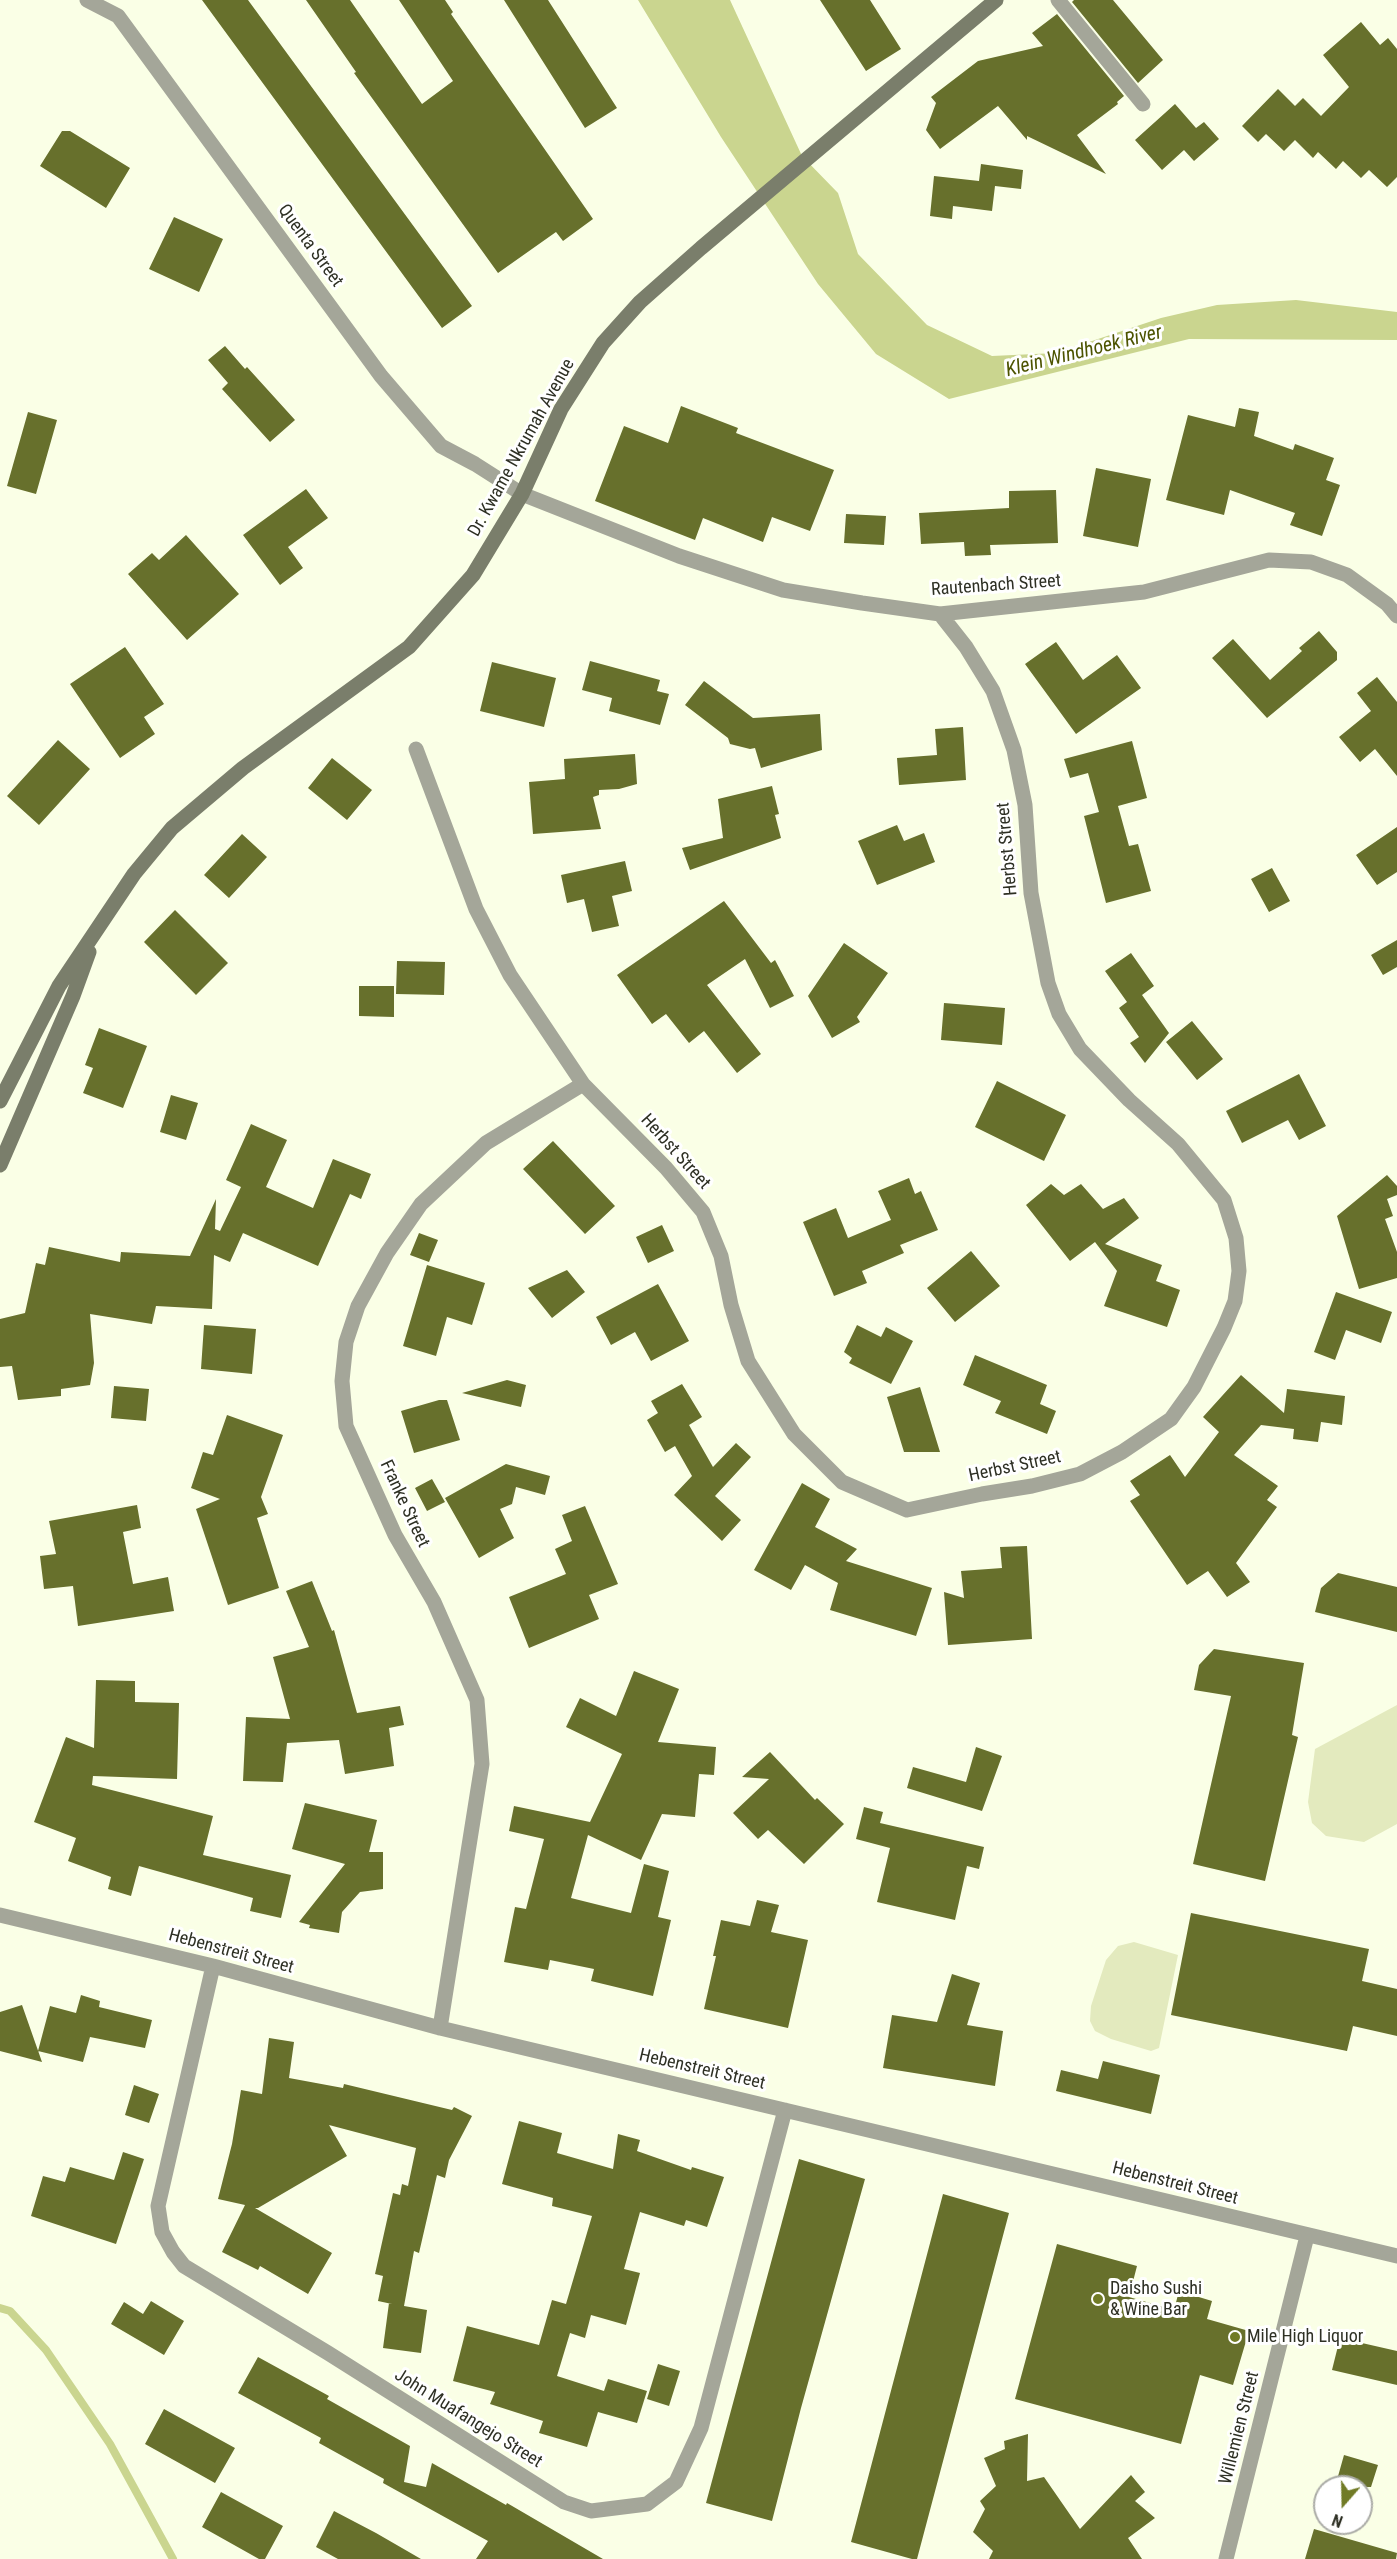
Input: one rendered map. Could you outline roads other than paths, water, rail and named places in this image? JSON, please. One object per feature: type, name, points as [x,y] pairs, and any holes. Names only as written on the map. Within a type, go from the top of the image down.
[{"type":"street","name":"Quenta Street","points":[[87,0],[117,16],[381,376],[441,446],[475,464],[522,494]]},
{"type":"street","name":"Dr. Kwame Nkrumah Avenue","points":[[0,1101],[59,986],[134,874],[172,828],[243,768],[409,647],[472,575],[522,494],[561,409],[603,343],[640,302],[996,0]]},
{"type":"street","points":[[1058,0],[1143,104]]},
{"type":"street","name":"Rautenbach Street","points":[[522,494],[679,556],[783,591],[940,614],[1144,592],[1269,560],[1311,562],[1347,575],[1387,604],[1397,616]]},
{"type":"street","name":"Herbst Street","points":[[416,749],[476,909],[510,975],[583,1084],[666,1168],[703,1212],[721,1256],[731,1305],[748,1361],[794,1434],[842,1482],[907,1510],[1032,1486],[1080,1474],[1122,1452],[1171,1419],[1194,1388],[1235,1301],[1239,1271],[1236,1238],[1224,1200],[1178,1144],[1129,1100],[1080,1049],[1059,1014],[1047,983],[1031,892],[1025,805],[1014,750],[993,691],[966,647],[940,614]]},
{"type":"street","name":"Dr. Kwame Nkrumah Avenue","points":[[0,1165],[68,1006],[98,927]]},
{"type":"street","name":"Franke Street","points":[[440,2028],[482,1764],[477,1700],[434,1602],[395,1535],[346,1426],[342,1381],[346,1342],[358,1306],[387,1253],[421,1204],[486,1143],[583,1084]]},
{"type":"street","name":"Hebenstreit Street","points":[[0,1915],[213,1966],[440,2028],[1397,2256]]},
{"type":"street","name":"John Muafangejo Street","points":[[213,1966],[158,2206],[162,2232],[173,2252],[184,2266],[328,2353],[564,2502],[591,2511],[647,2504],[676,2482],[701,2428],[785,2110]]},
{"type":"street","name":"Willemien Street","points":[[1226,2559],[1307,2236]]},
{"type":"water","name":"Klein Windhoek River","points":[[638,0],[730,0],[802,156],[838,193],[858,254],[927,325],[992,356],[1056,353],[1161,318],[1217,305],[1296,300],[1397,312],[1397,340],[1189,339],[949,399],[876,354],[818,284],[721,137]]},
{"type":"waterway","points":[[0,2308],[10,2311],[46,2350],[110,2444],[173,2559]]},
{"type":"place","name":"Daisho Sushi & Wine Bar","points":[[1098,2299]]},
{"type":"place","name":"Mile High Liquor","points":[[1235,2337]]}]
